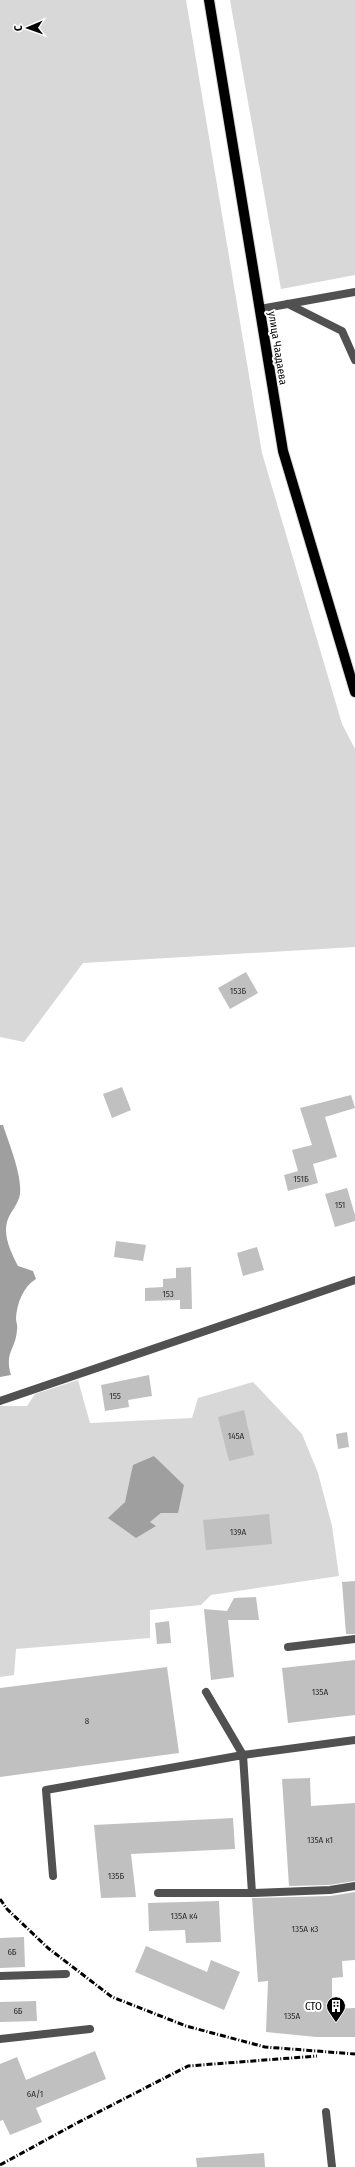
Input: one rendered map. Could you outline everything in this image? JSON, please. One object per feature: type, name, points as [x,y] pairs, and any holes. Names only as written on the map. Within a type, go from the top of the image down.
[{"type":"main road","name":"улица Чаадаева","points":[[209,0],[283,451],[355,692]]},
{"type":"street","points":[[260,309],[355,292]]},
{"type":"street","points":[[288,304],[342,331],[355,360]]},
{"type":"street","points":[[0,1401],[355,1280]]},
{"type":"street","points":[[288,1647],[355,1639]]},
{"type":"street","points":[[206,1692],[244,1755],[252,1893]]},
{"type":"street","points":[[53,1876],[46,1790],[244,1755],[355,1740]]},
{"type":"street","points":[[158,1893],[252,1893],[330,1890],[355,1886]]},
{"type":"street","points":[[0,1976],[66,1974]]},
{"type":"street","points":[[0,2039],[90,2029]]},
{"type":"street","points":[[326,2112],[332,2167]]},
{"type":"shaded area","points":[[0,0],[186,0],[262,453],[342,724],[355,749],[355,947],[83,963],[24,1042],[0,1037]]},
{"type":"shaded area","points":[[230,0],[355,0],[355,275],[281,289]]},
{"type":"shaded area","points":[[0,1125],[3,1125],[12,1150],[20,1186],[20,1194],[17,1204],[6,1225],[8,1243],[18,1266],[33,1271],[36,1279],[31,1282],[24,1291],[18,1307],[15,1342],[9,1361],[11,1375],[0,1377]]},
{"type":"shaded area","points":[[78,1380],[90,1423],[192,1418],[198,1398],[253,1382],[302,1434],[318,1473],[332,1526],[339,1576],[211,1595],[201,1605],[150,1610],[150,1638],[16,1649],[14,1675],[0,1677],[0,1406],[27,1406],[35,1394]],"holes":[[[154,1456],[184,1485],[161,1513],[150,1522],[156,1526],[109,1518],[125,1502]]]},
{"type":"shaded area","points":[[154,1456],[184,1485],[178,1513],[161,1513],[150,1522],[156,1526],[136,1538],[108,1518],[125,1502],[133,1465]]},
{"type":"building","points":[[246,972],[258,993],[230,1009],[218,988]]},
{"type":"building","points":[[122,1087],[131,1110],[112,1118],[103,1094]]},
{"type":"building","points":[[351,1095],[355,1108],[325,1117],[337,1157],[313,1164],[318,1183],[288,1191],[284,1175],[298,1171],[292,1150],[312,1145],[300,1108]]},
{"type":"building","points":[[347,1188],[355,1215],[355,1221],[335,1227],[325,1194]]},
{"type":"building","points":[[116,1241],[146,1245],[143,1261],[114,1257]]},
{"type":"building","points":[[257,1247],[264,1270],[243,1276],[237,1253]]},
{"type":"building","points":[[191,1267],[192,1309],[180,1309],[180,1300],[145,1301],[145,1288],[163,1287],[163,1279],[176,1278],[176,1268]]},
{"type":"building","points":[[149,1375],[152,1396],[128,1400],[129,1407],[105,1411],[101,1385]]},
{"type":"building","points":[[244,1410],[254,1455],[229,1461],[218,1417]]},
{"type":"building","points":[[347,1432],[349,1447],[338,1449],[336,1434]]},
{"type":"building","points":[[269,1514],[272,1544],[206,1550],[203,1520]]},
{"type":"building","points":[[355,1581],[355,1634],[346,1634],[342,1582]]},
{"type":"building","points":[[256,1597],[259,1620],[228,1620],[234,1677],[211,1680],[204,1609],[227,1611],[234,1598]]},
{"type":"building","points":[[169,1621],[171,1643],[157,1644],[155,1623]]},
{"type":"building","points":[[355,1660],[355,1715],[288,1723],[282,1668]]},
{"type":"building","points":[[167,1667],[179,1753],[0,1777],[0,1688]]},
{"type":"building","points":[[310,1778],[311,1806],[355,1803],[355,1881],[329,1885],[289,1886],[282,1779]]},
{"type":"building","points":[[233,1818],[235,1849],[131,1854],[136,1897],[101,1898],[94,1825]]},
{"type":"building","points":[[355,1892],[355,1960],[342,1961],[343,1977],[332,1978],[332,2009],[355,2008],[355,2037],[316,2037],[266,2032],[268,1981],[258,1982],[252,1898],[330,1896]]},
{"type":"building","points":[[219,1901],[221,1942],[186,1943],[185,1930],[149,1931],[148,1903]]},
{"type":"building","points":[[24,1937],[25,1967],[0,1968],[0,1938]]},
{"type":"building","points":[[146,1946],[207,1972],[211,1960],[240,1972],[224,2010],[135,1972]]},
{"type":"building","points":[[36,2001],[37,2021],[0,2022],[0,2002]]},
{"type":"building","points":[[95,2051],[106,2079],[36,2108],[42,2122],[10,2135],[3,2120],[0,2121],[0,2064],[17,2057],[26,2080]]},
{"type":"building","points":[[264,2153],[265,2167],[197,2167],[196,2158]]},
{"type":"railway","points":[[0,1899],[7,1909],[48,1948],[112,1997],[186,2026],[265,2047],[355,2054]]},
{"type":"railway","points":[[0,2165],[77,2123],[188,2066],[317,2056]]},
{"type":"place","name":"СТО","points":[[336,2023]]}]
